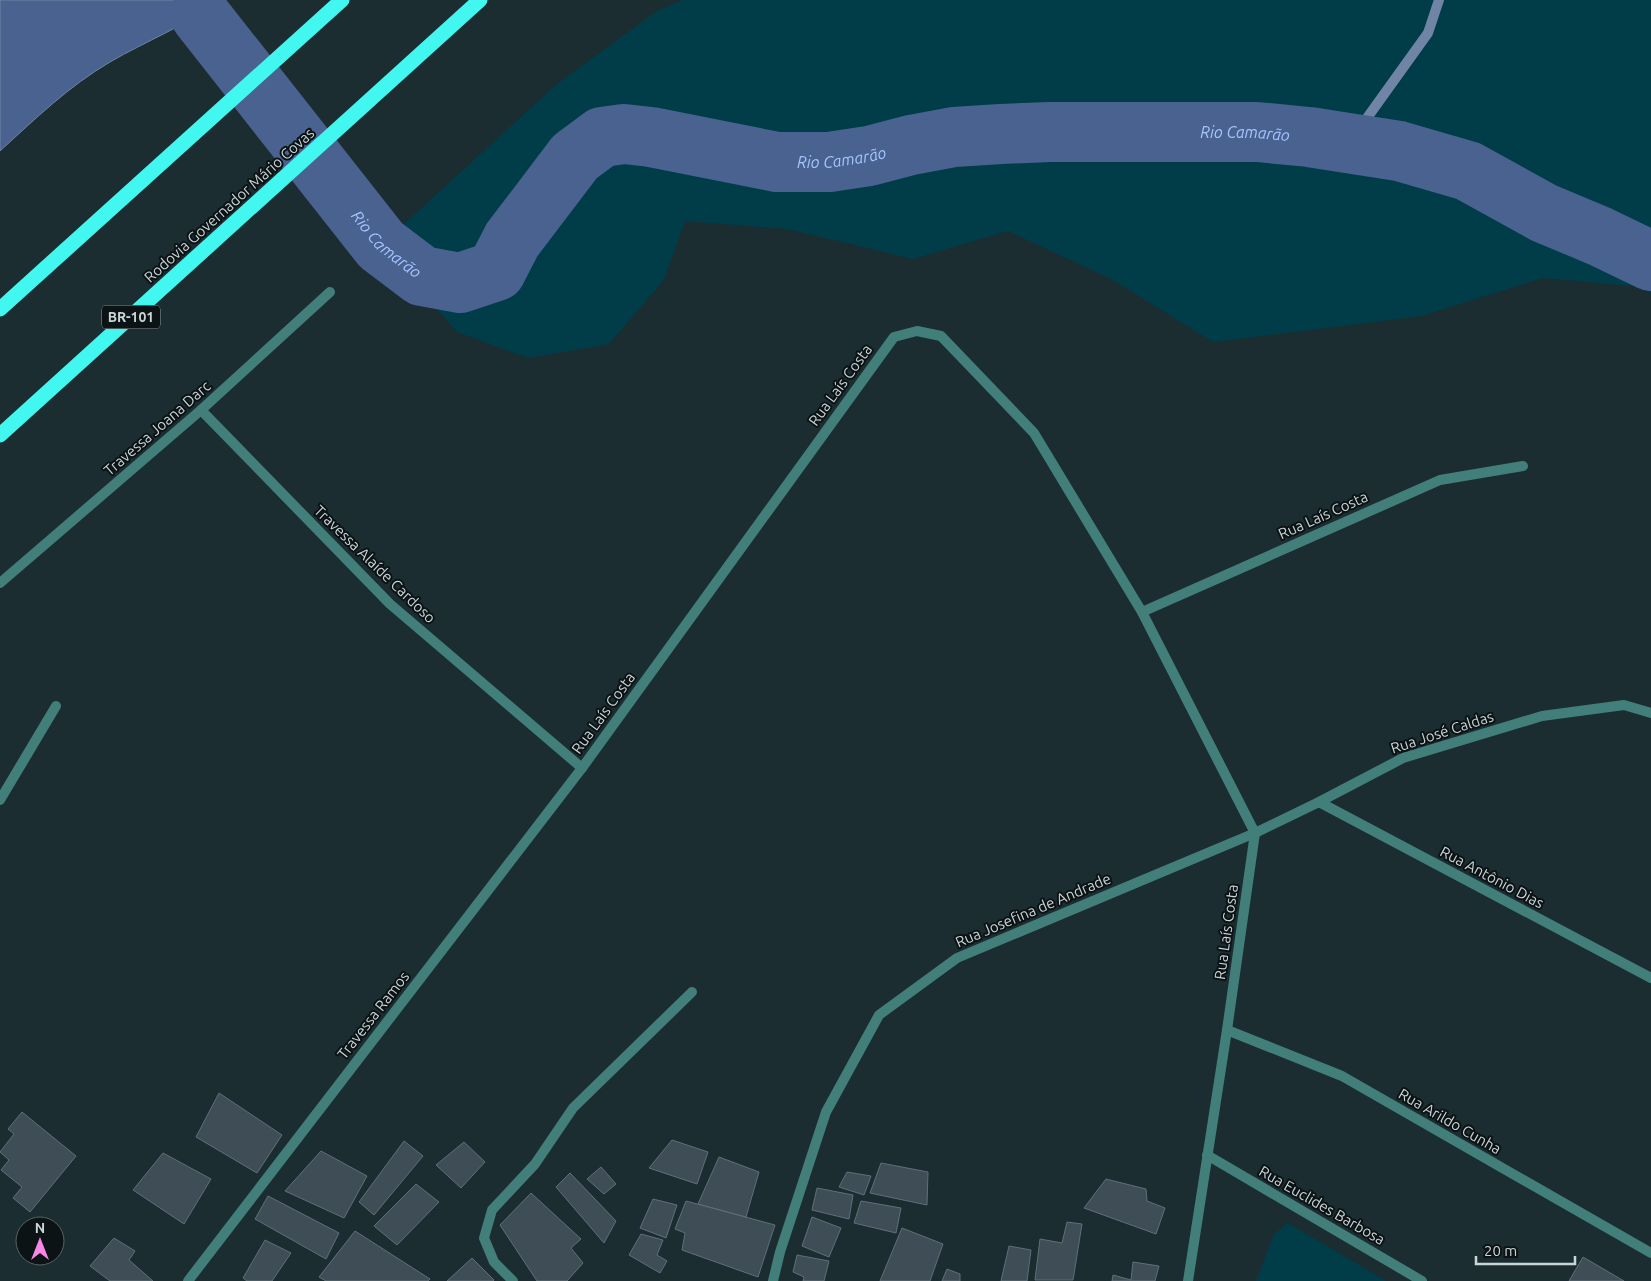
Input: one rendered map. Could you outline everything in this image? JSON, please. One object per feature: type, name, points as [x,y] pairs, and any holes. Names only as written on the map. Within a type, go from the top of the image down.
[{"type":"highway","points":[[0,309],[342,0]]},
{"type":"highway","name":"Rodovia Governador Mário Covas","points":[[0,435],[480,0]]},
{"type":"street","name":"Travessa Joana Darc","points":[[0,583],[201,410],[330,292]]},
{"type":"street","name":"Rua Laís Costa","points":[[582,768],[894,337],[917,331],[941,336],[1034,433],[1142,612],[1255,833],[1188,1281]]},
{"type":"street","name":"Travessa Alaíde Cardoso","points":[[201,410],[390,604],[582,768]]},
{"type":"street","name":"Rua Laís Costa","points":[[1142,612],[1440,480],[1523,466]]},
{"type":"street","name":"Rua José Caldas","points":[[1255,833],[1403,758],[1542,716],[1624,705],[1651,713]]},
{"type":"street","points":[[0,800],[56,706]]},
{"type":"street","name":"Travessa Ramos","points":[[188,1281],[582,768]]},
{"type":"street","name":"Rua Antônio Dias","points":[[1319,802],[1651,978]]},
{"type":"street","name":"Rua Josefina de Andrade","points":[[773,1281],[780,1252],[826,1112],[879,1015],[957,958],[1255,833]]},
{"type":"street","points":[[512,1281],[494,1262],[484,1238],[492,1210],[535,1164],[573,1108],[692,992]]},
{"type":"street","name":"Rua Arildo Cunha","points":[[1227,1030],[1342,1076],[1651,1253]]},
{"type":"street","name":"Rua Euclides Barbosa","points":[[1207,1155],[1422,1281]]},
{"type":"shaded area","points":[[0,0],[219,0],[193,18],[95,71],[53,104],[0,151]]},
{"type":"shaded area","points":[[683,0],[1651,0],[1651,293],[1643,287],[1543,278],[1422,316],[1213,342],[1113,280],[1008,231],[913,259],[787,229],[685,221],[664,280],[609,344],[528,358],[457,332],[381,245],[557,84],[657,11]]},
{"type":"shaded area","points":[[1288,1223],[1386,1281],[1256,1281],[1274,1234]]},
{"type":"building","points":[[219,1093],[282,1135],[257,1173],[196,1137]]},
{"type":"building","points":[[22,1112],[76,1156],[30,1212],[13,1198],[22,1187],[1,1170],[9,1160],[0,1152],[14,1134],[8,1129]]},
{"type":"building","points":[[672,1140],[708,1152],[697,1184],[649,1168]]},
{"type":"building","points":[[404,1141],[423,1156],[374,1215],[359,1202]]},
{"type":"building","points":[[464,1142],[485,1162],[461,1188],[436,1165]]},
{"type":"building","points":[[321,1151],[367,1176],[344,1218],[285,1191]]},
{"type":"building","points":[[163,1153],[211,1179],[184,1224],[133,1190]]},
{"type":"building","points":[[719,1157],[759,1172],[746,1217],[698,1204]]},
{"type":"building","points":[[881,1163],[928,1172],[927,1205],[870,1193]]},
{"type":"building","points":[[601,1167],[616,1184],[604,1194],[587,1179]]},
{"type":"building","points":[[847,1172],[871,1176],[864,1195],[839,1187]]},
{"type":"building","points":[[570,1173],[616,1221],[604,1243],[556,1187]]},
{"type":"building","points":[[1106,1179],[1146,1189],[1147,1201],[1165,1208],[1156,1234],[1084,1208]]},
{"type":"building","points":[[416,1184],[439,1202],[397,1245],[374,1226]]},
{"type":"building","points":[[817,1188],[853,1195],[849,1219],[812,1210]]},
{"type":"building","points":[[531,1193],[581,1239],[571,1248],[583,1263],[567,1281],[537,1281],[500,1225]]},
{"type":"building","points":[[268,1196],[339,1233],[326,1259],[255,1219]]},
{"type":"building","points":[[653,1199],[677,1205],[666,1238],[640,1228]]},
{"type":"building","points":[[686,1201],[775,1225],[758,1277],[682,1250],[685,1233],[675,1229]]},
{"type":"building","points":[[861,1201],[901,1208],[896,1233],[854,1223]]},
{"type":"building","points":[[812,1217],[841,1228],[829,1257],[802,1246]]},
{"type":"building","points":[[1067,1222],[1082,1224],[1073,1280],[1035,1280],[1040,1239],[1062,1243]]},
{"type":"building","points":[[902,1228],[943,1244],[930,1281],[880,1281]]},
{"type":"building","points":[[355,1231],[430,1279],[428,1281],[326,1281],[319,1277]]},
{"type":"building","points":[[641,1234],[663,1240],[657,1255],[667,1261],[660,1273],[629,1255]]},
{"type":"building","points":[[114,1238],[135,1251],[129,1260],[153,1281],[110,1281],[90,1266]]},
{"type":"building","points":[[265,1240],[291,1253],[272,1281],[247,1281],[243,1278]]},
{"type":"building","points":[[1009,1246],[1031,1250],[1027,1281],[1001,1281]]},
{"type":"building","points":[[797,1255],[829,1261],[824,1281],[803,1281],[804,1277],[793,1272]]},
{"type":"building","points":[[1583,1257],[1624,1281],[1569,1281]]},
{"type":"building","points":[[472,1258],[493,1281],[447,1281]]},
{"type":"building","points":[[1133,1262],[1159,1266],[1155,1281],[1112,1281],[1113,1275],[1131,1280]]},
{"type":"building","points":[[947,1269],[960,1274],[960,1281],[942,1281]]},
{"type":"waterway","points":[[1349,143],[1428,33],[1439,0]]},
{"type":"waterway","name":"Rio Camarão","points":[[200,15],[381,245],[422,276],[460,283],[496,271],[512,240],[575,157],[602,137],[624,134],[651,137],[777,162],[829,162],[869,156],[911,145],[954,137],[1001,134],[1050,132],[1257,132],[1309,137],[1399,151],[1468,171],[1544,213],[1599,236],[1651,261]]}]
